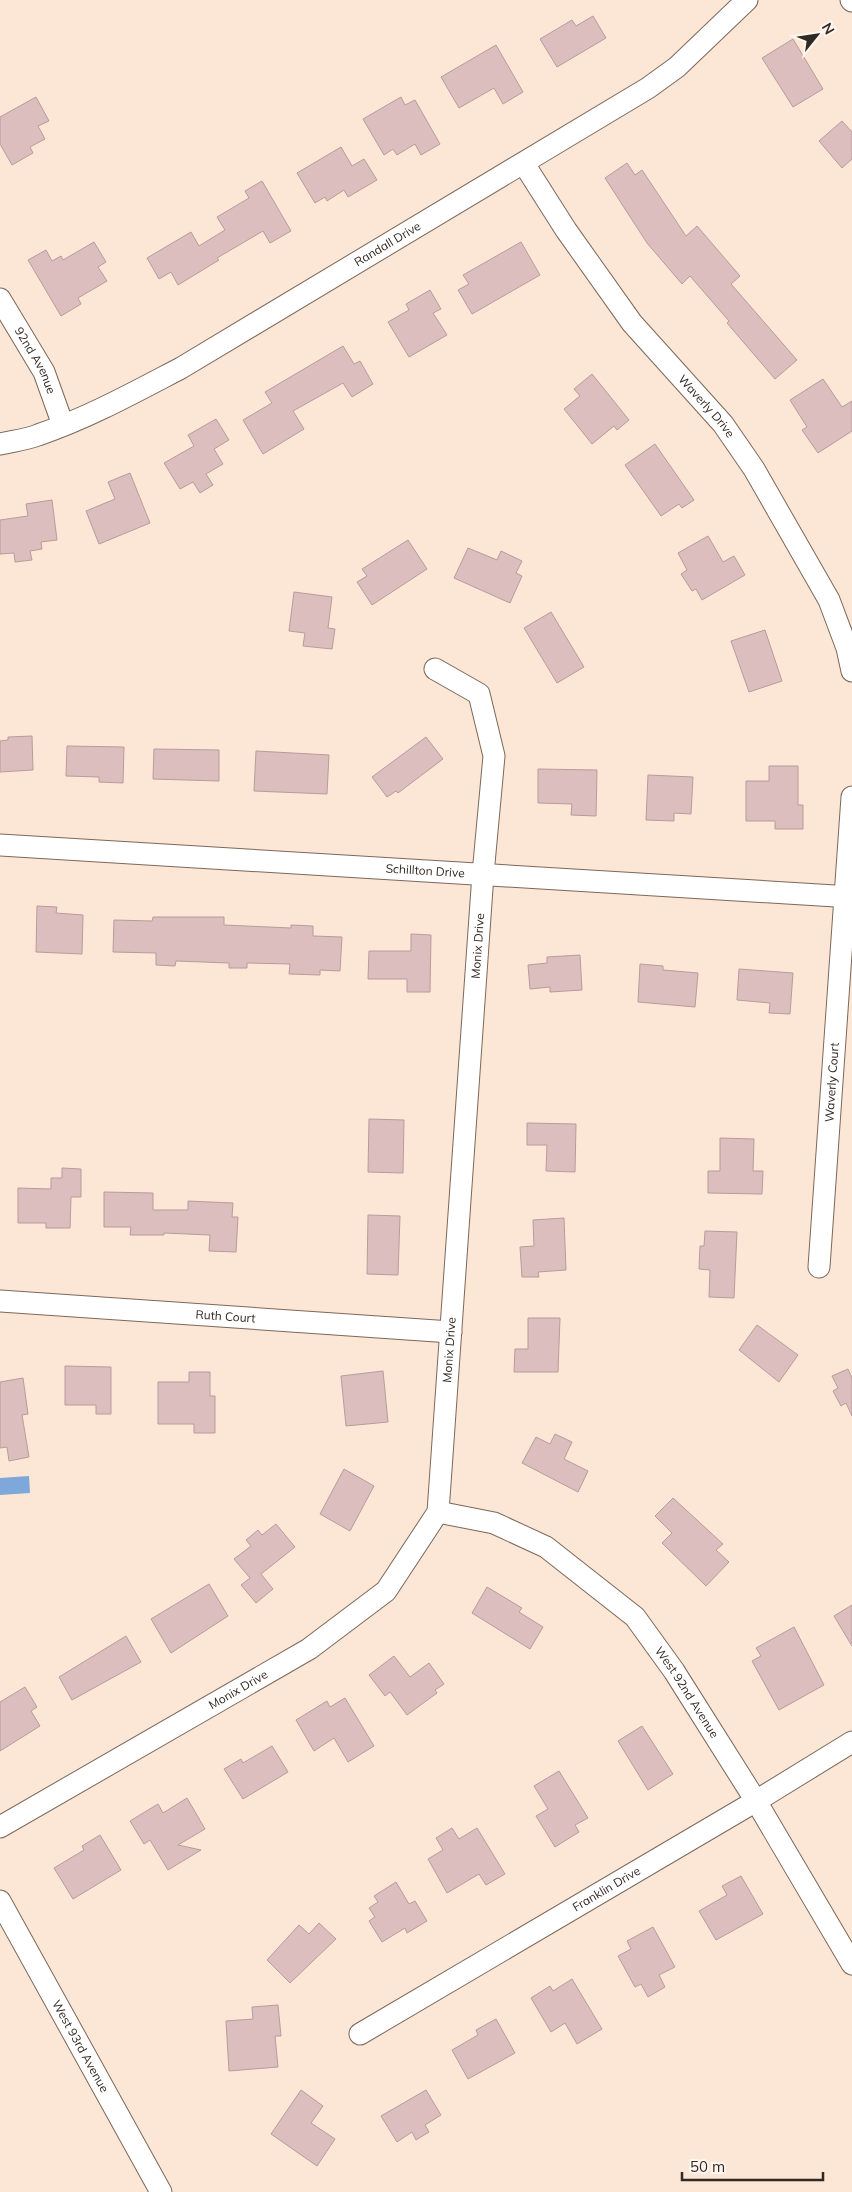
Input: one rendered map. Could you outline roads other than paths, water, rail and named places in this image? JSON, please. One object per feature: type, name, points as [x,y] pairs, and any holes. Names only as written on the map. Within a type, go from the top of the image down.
[{"type":"street","name":"Randall Drive","points":[[0,444],[36,436],[63,425],[105,407],[181,368],[524,164],[663,78],[747,0]]},
{"type":"street","name":"Waverly Drive","points":[[524,164],[566,230],[632,323],[723,424],[754,469],[829,600],[847,648],[852,671]]},
{"type":"street","name":"92nd Avenue","points":[[0,300],[44,372],[63,425]]},
{"type":"street","name":"Monix Drive","points":[[0,1827],[309,1649],[386,1591],[438,1512],[483,874],[494,756],[479,694],[435,669]]},
{"type":"street","points":[[849,897],[852,797]]},
{"type":"street","name":"Schillton Drive","points":[[0,845],[849,897]]},
{"type":"street","name":"Waverly Court","points":[[819,1267],[849,897]]},
{"type":"street","name":"Ruth Court","points":[[0,1301],[451,1332]]},
{"type":"street","name":"West 92nd Avenue","points":[[438,1512],[494,1523],[546,1547],[635,1617],[674,1670],[756,1801],[852,1964]]},
{"type":"street","name":"Franklin Drive","points":[[360,2034],[756,1801],[852,1742]]},
{"type":"street","name":"West 93rd Avenue","points":[[0,1901],[161,2192]]},
{"type":"water","points":[[29,1476],[30,1493],[0,1495],[0,1478]]}]
